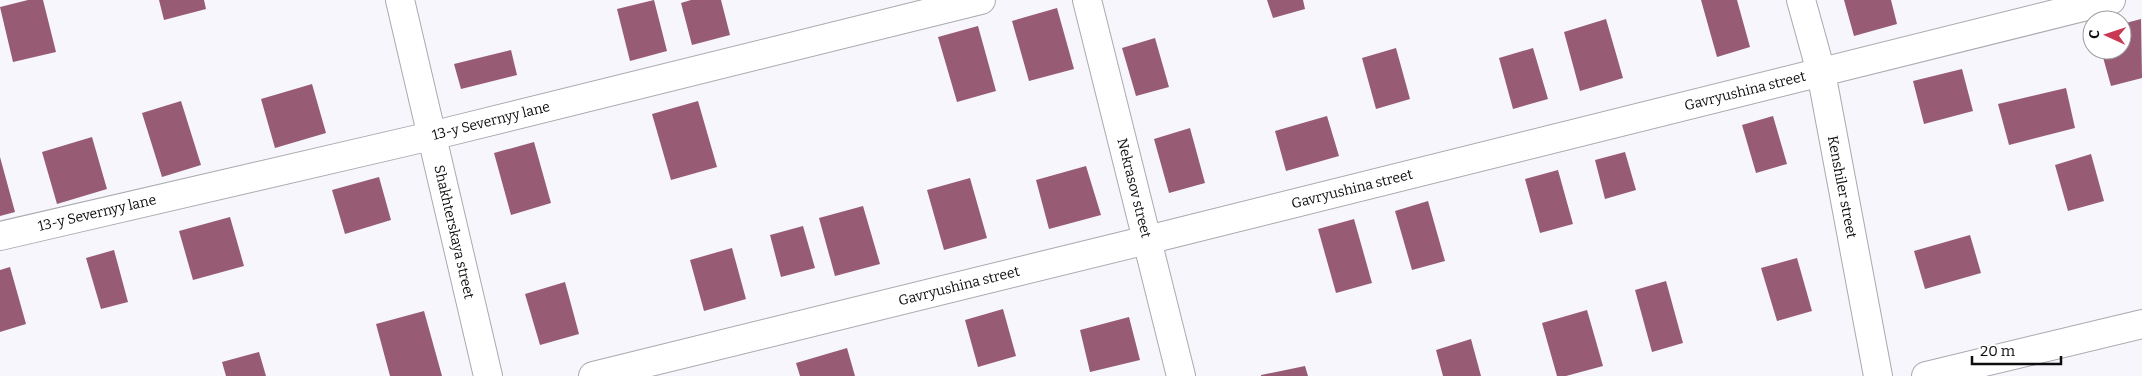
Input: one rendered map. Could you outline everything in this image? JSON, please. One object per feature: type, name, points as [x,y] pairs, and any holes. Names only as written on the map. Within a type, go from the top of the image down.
[{"type":"street","name":"Shakhterskaya street","points":[[400,0],[488,376]]},
{"type":"street","name":"13-y Severnyy lane","points":[[0,236],[431,136],[981,0]]},
{"type":"street","name":"Nekrasov street","points":[[1087,0],[1181,376]]},
{"type":"street","name":"Kenshiler street","points":[[1801,0],[1821,72],[1878,376]]},
{"type":"street","name":"Gavryushina street","points":[[593,376],[2111,0]]},
{"type":"street","points":[[1926,376],[2142,324]]},
{"type":"building","points":[[28,0],[43,0],[56,52],[13,62],[0,7]]},
{"type":"building","points":[[159,0],[204,0],[206,9],[164,20]]},
{"type":"building","points":[[654,0],[667,51],[630,61],[617,9]]},
{"type":"building","points":[[691,0],[721,0],[730,35],[692,45],[681,3]]},
{"type":"building","points":[[1267,0],[1303,0],[1305,9],[1273,18]]},
{"type":"building","points":[[1701,0],[1737,0],[1750,47],[1717,57]]},
{"type":"building","points":[[1844,0],[1891,0],[1897,24],[1854,36]]},
{"type":"building","points":[[1057,8],[1074,69],[1029,81],[1012,21]]},
{"type":"building","points":[[1606,19],[1623,78],[1580,91],[1564,32]]},
{"type":"building","points":[[2141,19],[2142,78],[2111,86],[2104,60],[2132,60],[2132,21]]},
{"type":"building","points":[[978,26],[996,91],[957,102],[938,37]]},
{"type":"building","points":[[1155,38],[1169,87],[1136,96],[1122,48]]},
{"type":"building","points":[[1396,48],[1410,99],[1376,109],[1362,58]]},
{"type":"building","points":[[1533,48],[1548,99],[1513,109],[1499,58]]},
{"type":"building","points":[[511,50],[517,75],[461,89],[454,64]]},
{"type":"building","points":[[1962,69],[1973,111],[1924,124],[1913,81]]},
{"type":"building","points":[[312,84],[326,133],[275,148],[261,99]]},
{"type":"building","points":[[2066,88],[2075,128],[2009,145],[1998,104]]},
{"type":"building","points":[[181,101],[201,165],[162,177],[142,113]]},
{"type":"building","points":[[698,101],[717,167],[671,180],[652,114]]},
{"type":"building","points":[[1327,116],[1339,156],[1286,171],[1275,131]]},
{"type":"building","points":[[1773,116],[1787,164],[1756,173],[1742,125]]},
{"type":"building","points":[[1190,128],[1205,183],[1169,193],[1154,139]]},
{"type":"building","points":[[92,137],[107,189],[57,204],[42,152]]},
{"type":"building","points":[[534,142],[551,203],[511,215],[494,153]]},
{"type":"building","points":[[1625,152],[1636,190],[1605,199],[1595,160]]},
{"type":"building","points":[[2091,154],[2104,201],[2068,211],[2055,165]]},
{"type":"building","points":[[0,157],[15,212],[0,216]]},
{"type":"building","points":[[1086,166],[1101,215],[1049,229],[1036,180]]},
{"type":"building","points":[[1558,170],[1573,224],[1540,233],[1525,179]]},
{"type":"building","points":[[379,177],[391,220],[345,234],[332,190]]},
{"type":"building","points":[[970,178],[987,238],[944,250],[927,190]]},
{"type":"building","points":[[1428,201],[1445,261],[1412,270],[1395,211]]},
{"type":"building","points":[[863,206],[880,264],[835,276],[819,218]]},
{"type":"building","points":[[230,217],[244,266],[193,280],[179,231]]},
{"type":"building","points":[[1354,219],[1372,283],[1336,293],[1318,229]]},
{"type":"building","points":[[803,226],[815,268],[781,277],[770,235]]},
{"type":"building","points":[[1970,235],[1981,273],[1925,289],[1914,251]]},
{"type":"building","points":[[732,248],[746,299],[704,311],[690,260]]},
{"type":"building","points":[[114,250],[128,302],[101,309],[86,258]]},
{"type":"building","points":[[1797,258],[1812,311],[1777,321],[1761,268]]},
{"type":"building","points":[[10,267],[26,324],[0,332],[0,270]]},
{"type":"building","points":[[1666,281],[1683,343],[1652,352],[1635,290]]},
{"type":"building","points":[[565,282],[579,334],[540,345],[525,294]]},
{"type":"building","points":[[1003,309],[1016,356],[978,367],[965,320]]},
{"type":"building","points":[[1587,310],[1603,366],[1566,376],[1557,376],[1542,323]]},
{"type":"building","points":[[424,311],[442,376],[390,376],[376,324]]},
{"type":"building","points":[[1129,317],[1140,360],[1090,372],[1080,330]]},
{"type":"building","points":[[1471,339],[1481,376],[1443,376],[1436,350]]},
{"type":"building","points":[[847,348],[855,376],[800,376],[796,363]]},
{"type":"building","points":[[259,352],[266,376],[226,376],[222,362]]},
{"type":"building","points":[[1305,366],[1308,376],[1261,376],[1261,375]]}]
